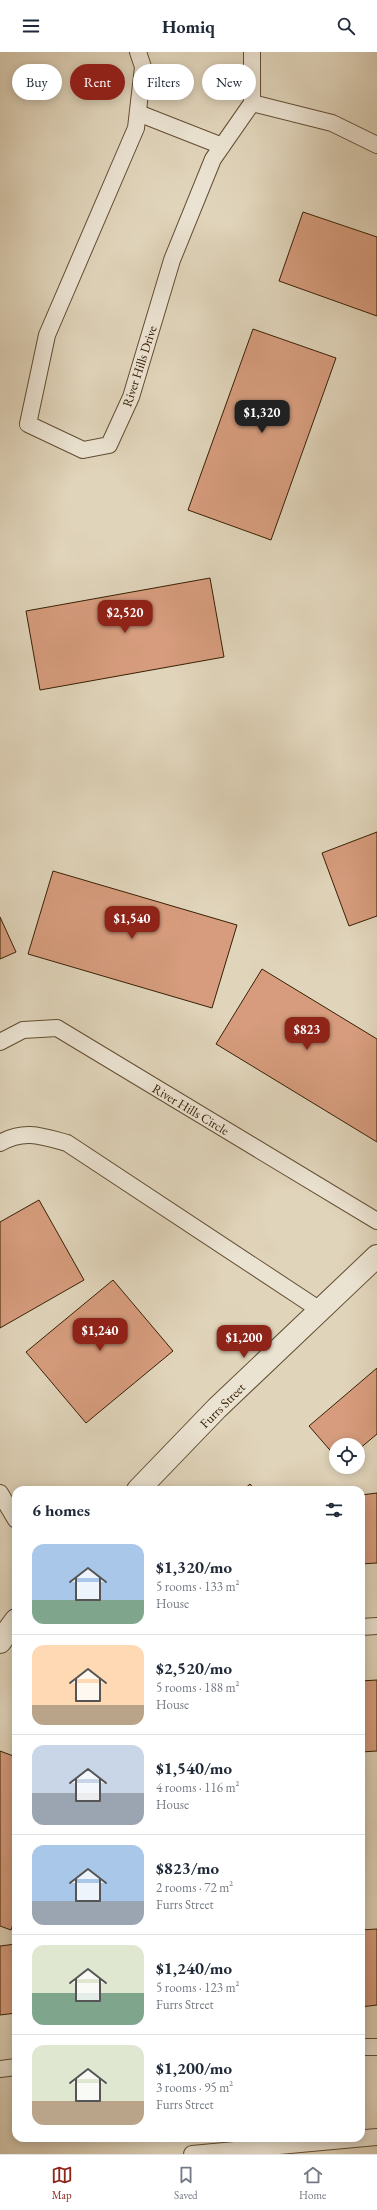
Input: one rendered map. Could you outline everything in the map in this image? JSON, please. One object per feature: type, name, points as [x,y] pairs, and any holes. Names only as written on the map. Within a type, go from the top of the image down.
[{"type":"street","name":"Furrs Street","points":[[142,1486],[217,1408],[377,1256]]},
{"type":"street","points":[[0,1642],[12,1626]]},
{"type":"lane","name":"River Hills Drive","points":[[138,52],[143,67],[136,128],[47,335],[28,424],[83,450],[109,446],[128,404],[172,260],[213,159],[252,103]]},
{"type":"lane","points":[[252,52],[252,103],[332,123],[377,145]]},
{"type":"lane","points":[[138,113],[222,146]]},
{"type":"lane","name":"River Hills Circle","points":[[0,1042],[23,1030],[57,1028],[377,1221]]},
{"type":"lane","points":[[0,1143],[9,1138],[34,1134],[67,1143],[320,1310]]},
{"type":"lane","points":[[0,1493],[12,1513]]},
{"type":"lane","points":[[365,1627],[377,1626]]},
{"type":"lane","points":[[365,2047],[377,2047]]},
{"type":"lane","points":[[0,2069],[12,2068]]},
{"type":"lane","points":[[365,2138],[377,2137]]},
{"type":"lane","points":[[192,2154],[324,2142]]},
{"type":"building","points":[[303,212],[377,237],[377,316],[279,281]]},
{"type":"building","points":[[253,329],[336,358],[271,540],[188,510]]},
{"type":"building","points":[[210,578],[224,657],[40,690],[26,611]]},
{"type":"building","points":[[377,832],[377,916],[349,926],[322,853]]},
{"type":"building","points":[[53,871],[237,925],[212,1008],[28,954]]},
{"type":"building","points":[[0,917],[16,952],[0,959]]},
{"type":"building","points":[[262,969],[377,1039],[377,1142],[216,1044]]},
{"type":"building","points":[[39,1200],[84,1280],[0,1328],[0,1222]]},
{"type":"building","points":[[113,1280],[173,1351],[86,1423],[26,1352]]},
{"type":"building","points":[[377,1368],[377,1434],[365,1444],[365,1438],[329,1438],[329,1449],[309,1426]]},
{"type":"building","points":[[377,1493],[377,1563],[365,1564],[365,1494]]},
{"type":"building","points":[[377,1680],[377,1751],[365,1752],[365,1681]]},
{"type":"building","points":[[0,1751],[12,1756],[12,1927],[11,1930],[0,1926]]},
{"type":"building","points":[[377,1929],[377,2005],[365,2006],[365,1930]]},
{"type":"building","points":[[12,1944],[12,2014],[0,2015],[0,1946]]}]
